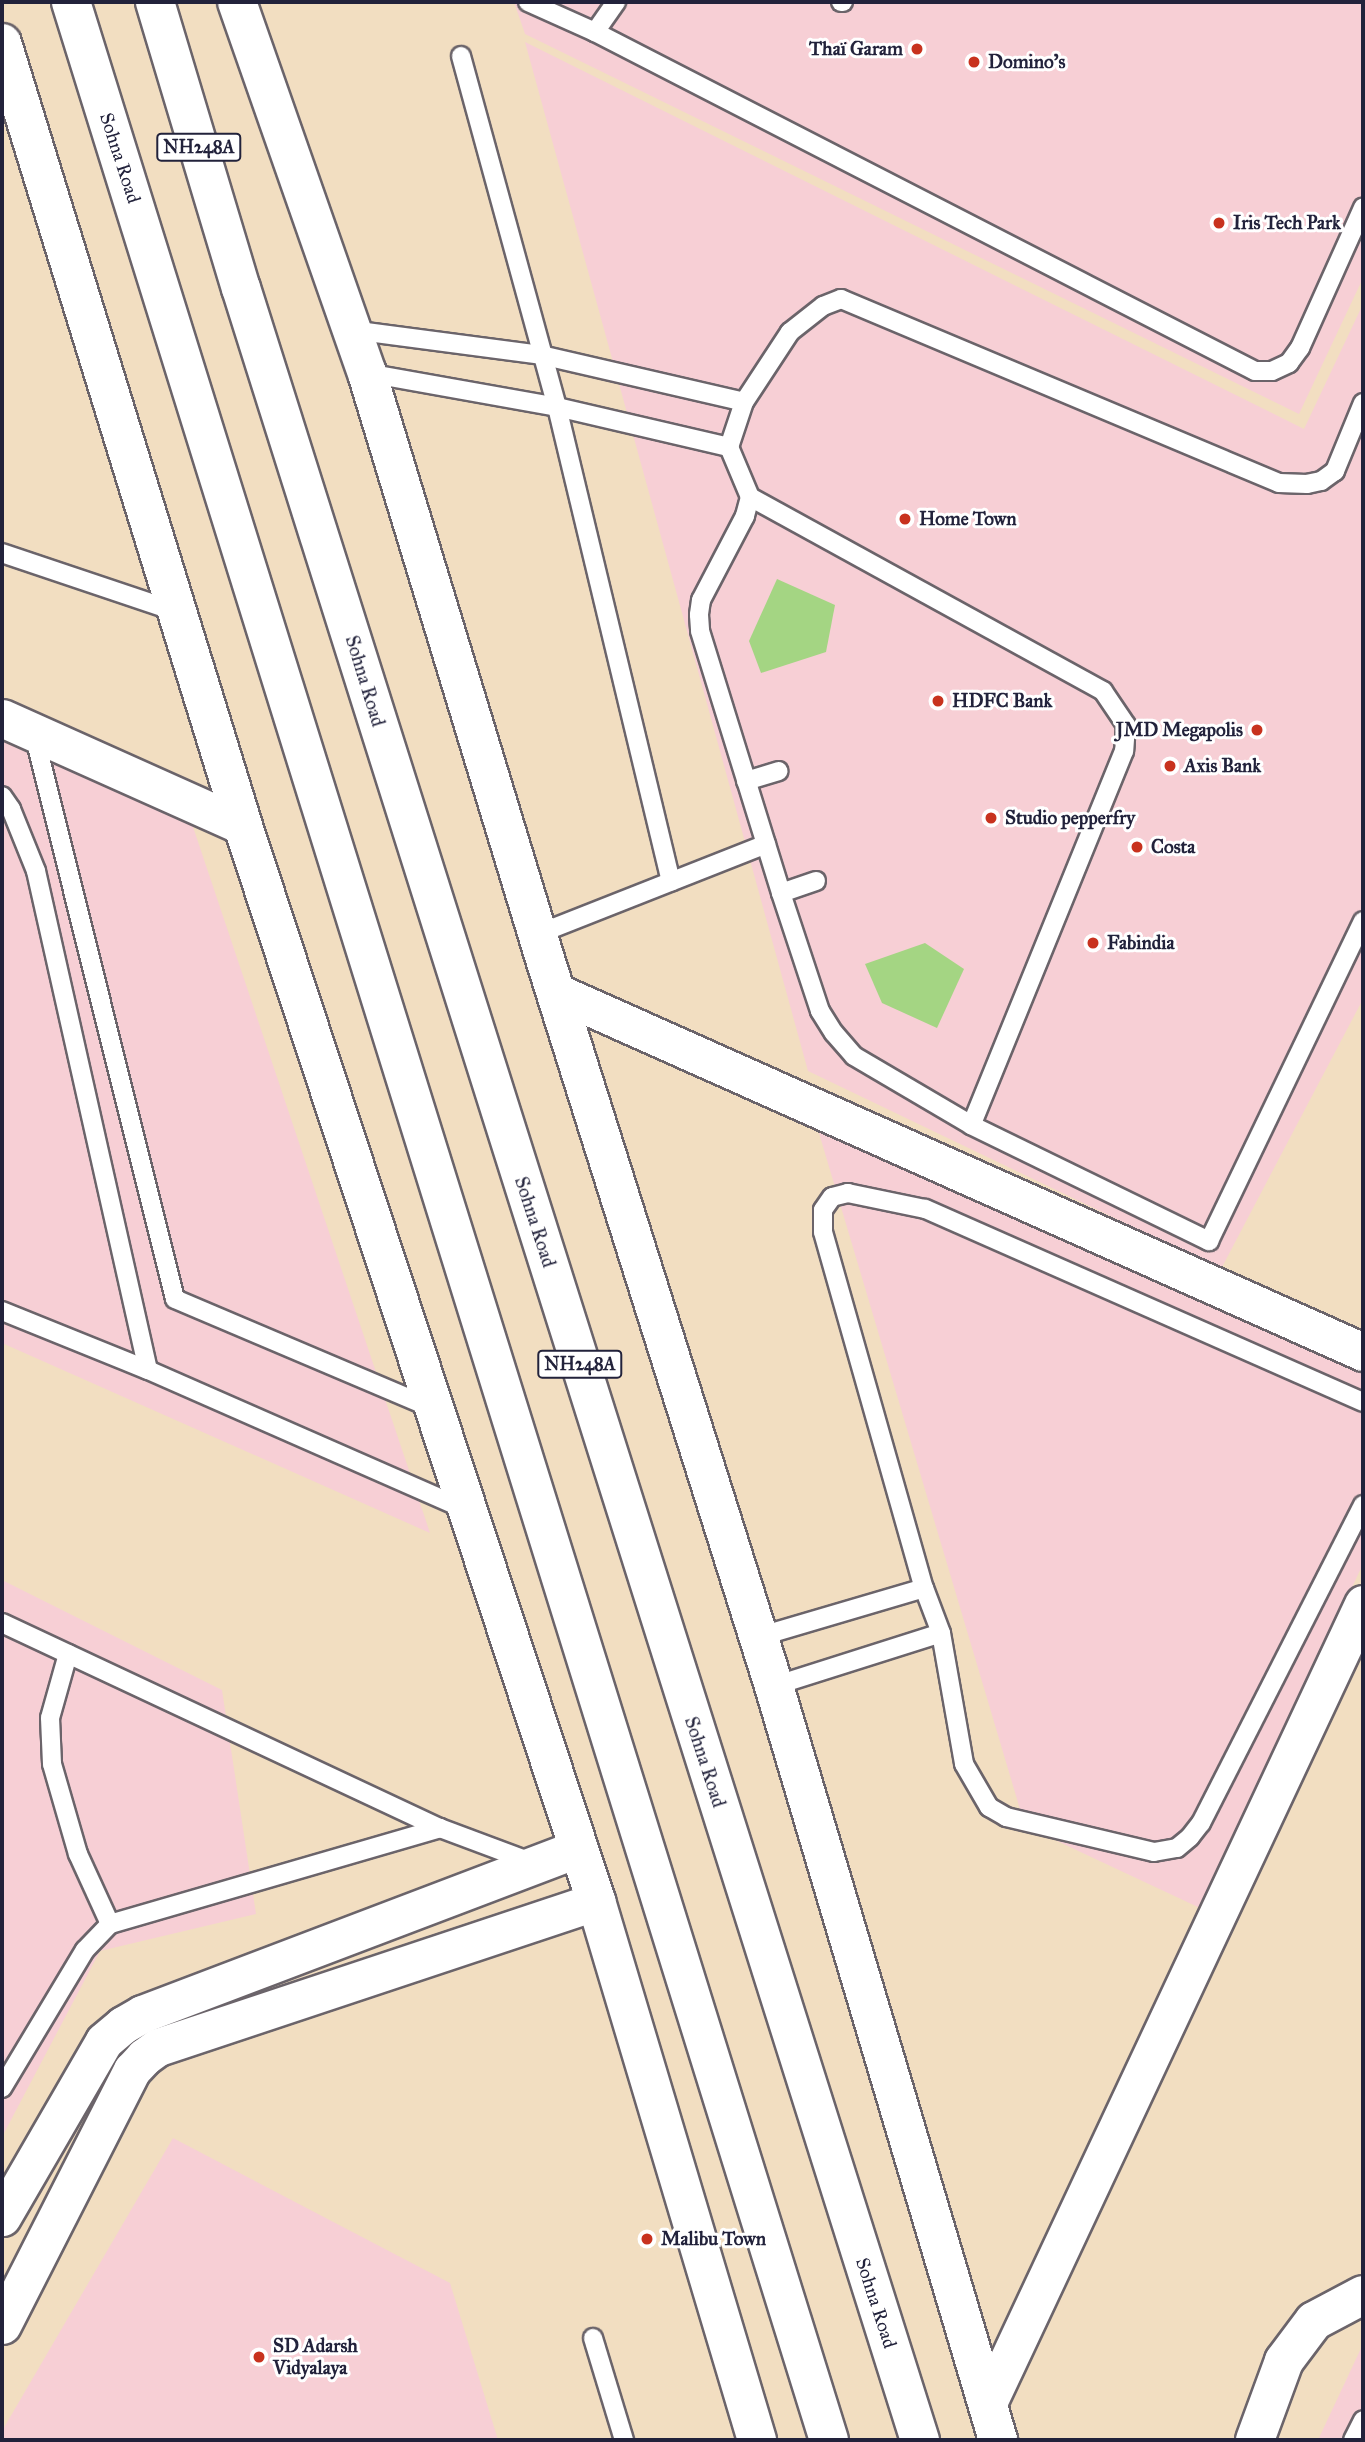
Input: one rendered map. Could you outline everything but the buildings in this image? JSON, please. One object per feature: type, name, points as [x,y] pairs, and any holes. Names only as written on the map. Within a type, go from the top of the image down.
[{"type":"main road","points":[[237,2],[367,373],[538,934],[774,1686],[993,2423]]},
{"type":"main road","name":"Sohna Road","points":[[156,4],[241,288],[919,2440]]},
{"type":"main road","name":"Sohna Road","points":[[75,16],[830,2440]]},
{"type":"main road","points":[[2,43],[243,826],[596,1901],[757,2440]]},
{"type":"main road","points":[[1255,2440],[1284,2361],[1314,2321],[1363,2298]]},
{"type":"street","points":[[17,725],[243,826]]},
{"type":"street","points":[[556,992],[1363,1352]]},
{"type":"street","points":[[993,2423],[1363,1604]]},
{"type":"street","points":[[2,2217],[27,2168],[104,2041],[122,2025],[142,2014],[578,1848]]},
{"type":"street","points":[[2,2325],[132,2070],[158,2047],[596,1901]]},
{"type":"street","points":[[401,1915],[418,1962]]},
{"type":"street","points":[[27,2168],[69,2190]]},
{"type":"lane","points":[[528,2],[594,32],[1229,361],[1255,371],[1272,371],[1289,363],[1300,348],[1363,208]]},
{"type":"lane","points":[[594,32],[616,2]]},
{"type":"lane","points":[[461,56],[557,407],[671,882]]},
{"type":"lane","points":[[1363,403],[1335,471],[1321,481],[1307,484],[1279,483],[841,299],[822,306],[790,332],[744,402],[729,447],[750,497],[745,516],[701,600],[699,615],[700,631],[781,892],[820,1011],[834,1033],[854,1056],[971,1125],[1209,1241],[1363,921]]},
{"type":"lane","points":[[352,330],[541,355],[744,402]]},
{"type":"lane","points":[[367,373],[557,407],[729,447]]},
{"type":"lane","points":[[750,497],[1103,691],[1126,724],[1124,751],[971,1125]]},
{"type":"lane","points":[[2,553],[177,612]]},
{"type":"lane","points":[[17,725],[175,1299],[435,1410]]},
{"type":"lane","points":[[746,781],[778,771]]},
{"type":"lane","points":[[2,796],[11,810],[36,871],[148,1370]]},
{"type":"lane","points":[[538,934],[766,844]]},
{"type":"lane","points":[[781,892],[816,881]]},
{"type":"lane","points":[[1363,1402],[925,1209],[848,1193],[832,1197],[823,1210],[822,1232],[924,1588],[941,1633],[964,1764],[989,1807],[1006,1817],[1154,1852],[1177,1848],[1202,1823],[1363,1505]]},
{"type":"lane","points":[[2,1311],[148,1370],[468,1510]]},
{"type":"lane","points":[[758,1637],[924,1588]]},
{"type":"lane","points":[[2,1623],[440,1828],[538,1865]]},
{"type":"lane","points":[[774,1686],[941,1633]]},
{"type":"lane","points":[[68,1654],[50,1718],[52,1764],[78,1854],[110,1924]]},
{"type":"lane","points":[[2,2088],[85,1950],[110,1924],[440,1828]]},
{"type":"lane","points":[[593,2338],[624,2440]]},
{"type":"lane","points":[[1353,2440],[1363,2420]]},
{"type":"shaded area","points":[[514,2],[1363,2],[1363,278],[1299,414],[525,34]]},
{"type":"shaded area","points":[[525,42],[1304,429],[1363,304],[1363,999],[1221,1269],[808,1071]]},
{"type":"shaded area","points":[[2,723],[187,809],[430,1533],[2,1343]]},
{"type":"shaded area","points":[[805,1086],[1363,1358],[1363,1564],[1200,1908],[1025,1826]]},
{"type":"shaded area","points":[[2,1580],[222,1690],[256,1914],[100,1951],[2,2137]]},
{"type":"shaded area","name":"SD Adarsh Vidyalaya","points":[[173,2138],[450,2283],[498,2440],[2,2440],[2,2431]]},
{"type":"shaded area","points":[[1363,2344],[1363,2440],[1318,2440]]},
{"type":"green space","points":[[777,579],[835,605],[826,652],[761,673],[749,641]]},
{"type":"green space","points":[[925,943],[964,969],[937,1028],[882,1003],[865,964]]},
{"type":"place","name":"Thaï Garam","points":[[917,49]]},
{"type":"place","name":"Domino's","points":[[974,62]]},
{"type":"place","name":"Iris Tech Park","points":[[1219,223]]},
{"type":"place","name":"Home Town","points":[[905,519]]},
{"type":"place","name":"HDFC Bank","points":[[938,701]]},
{"type":"place","name":"JMD Megapolis","points":[[1257,730]]},
{"type":"place","name":"Axis Bank","points":[[1170,766]]},
{"type":"place","name":"Studio pepperfry","points":[[991,818]]},
{"type":"place","name":"Costa","points":[[1137,847]]},
{"type":"place","name":"Fabindia","points":[[1093,943]]},
{"type":"place","name":"Malibu Town","points":[[647,2239]]},
{"type":"place","name":"SD Adarsh Vidyalaya","points":[[259,2357]]}]
